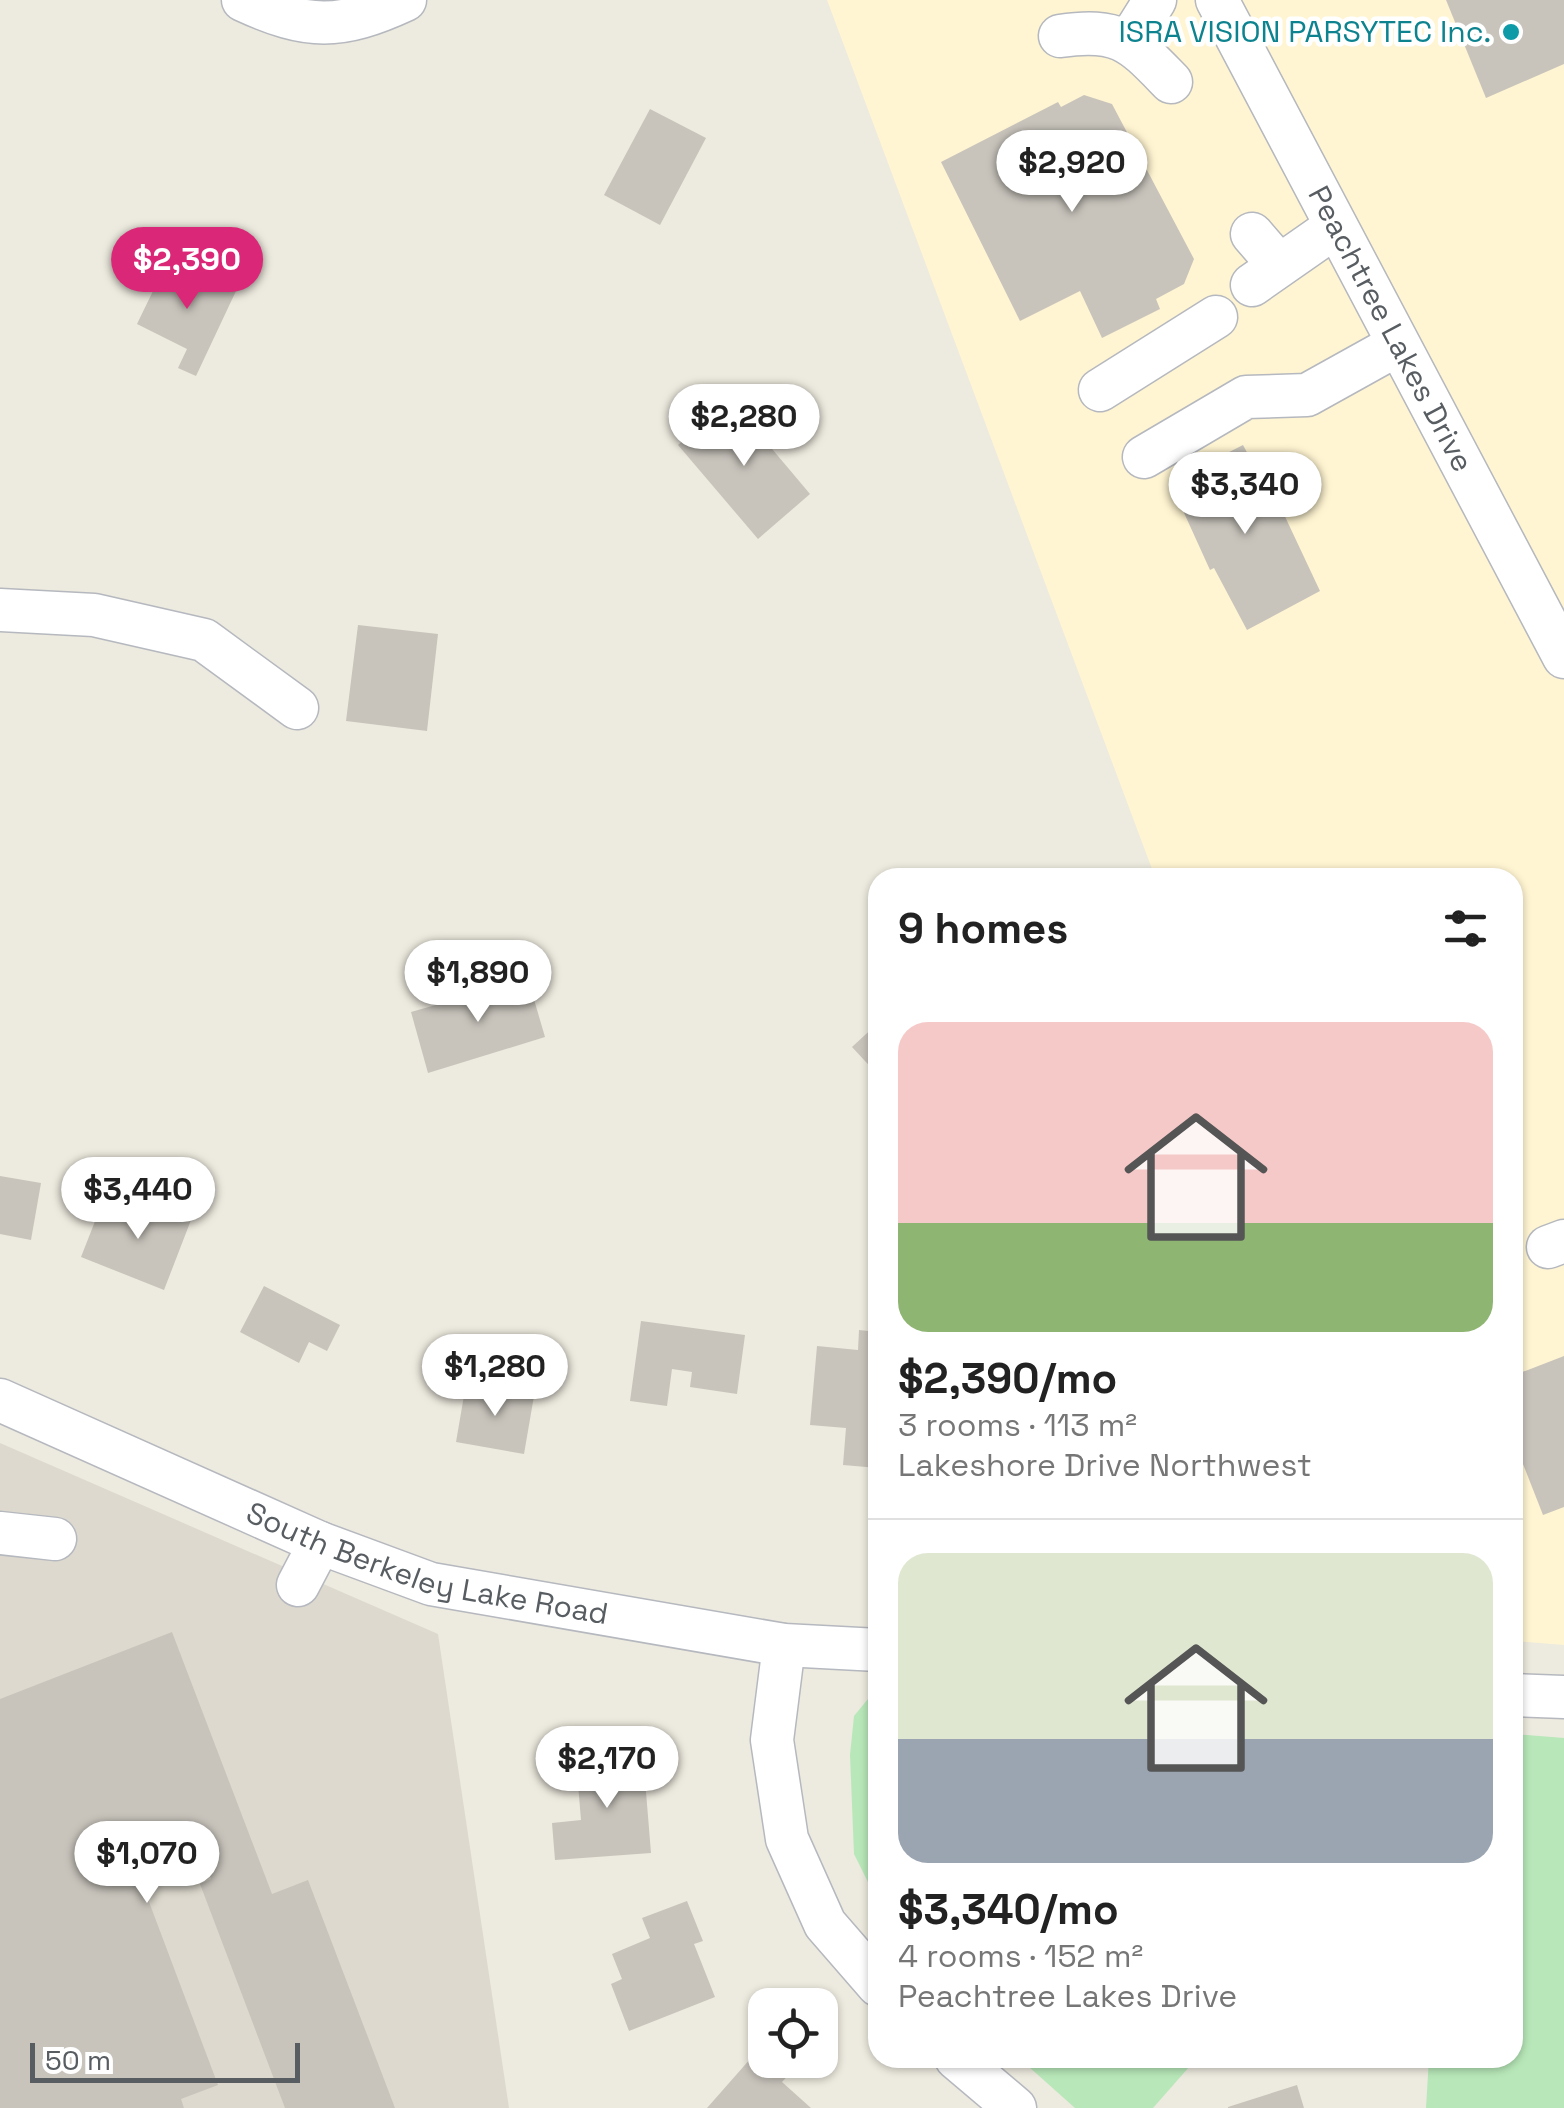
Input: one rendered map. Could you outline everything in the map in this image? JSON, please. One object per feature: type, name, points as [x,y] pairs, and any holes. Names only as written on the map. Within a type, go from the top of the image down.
[{"type":"street","points":[[243,0],[286,20],[357,22],[405,0]]},
{"type":"street","points":[[1130,40],[1155,0]]},
{"type":"street","name":"Peachtree Lakes Drive","points":[[1217,0],[1564,658]]},
{"type":"street","points":[[1060,36],[1087,32],[1130,40],[1171,82]]},
{"type":"street","points":[[1260,261],[1335,227]]},
{"type":"street","points":[[1100,390],[1216,317]]},
{"type":"street","points":[[1144,457],[1246,398],[1307,395],[1397,345]]},
{"type":"street","points":[[0,610],[94,615],[204,640],[296,708]]},
{"type":"street","name":"South Berkeley Lake Road","points":[[0,1400],[320,1543],[431,1584],[784,1646],[868,1650]]},
{"type":"street","points":[[0,1534],[55,1539]]},
{"type":"street","points":[[298,1585],[320,1543]]},
{"type":"street","points":[[784,1646],[772,1740],[787,1839],[825,1924],[868,1969]]},
{"type":"street","points":[[1523,1695],[1564,1697]]},
{"type":"street","points":[[968,2068],[1015,2108]]},
{"type":"shaded area","points":[[827,0],[1564,0],[1564,1645],[1523,1642],[1523,868],[1152,868]]},
{"type":"shaded area","points":[[0,1443],[438,1634],[509,2108],[0,2108]]},
{"type":"green space","points":[[868,1699],[868,1882],[854,1854],[850,1755],[854,1716]]},
{"type":"green space","points":[[1523,1735],[1564,1738],[1564,2108],[1426,2108],[1428,2068],[1523,2068]]},
{"type":"green space","points":[[1030,2068],[1188,2068],[1153,2108],[1075,2108]]},
{"type":"building","name":"ISRA VISION PARSYTEC Inc.","points":[[1446,0],[1564,0],[1564,64],[1486,98]]},
{"type":"building","points":[[1084,95],[1112,104],[1194,259],[1184,284],[1156,299],[1160,309],[1102,338],[1080,291],[1020,321],[941,162],[1058,102],[1061,107]]},
{"type":"building","points":[[650,109],[706,138],[660,225],[604,195]]},
{"type":"building","points":[[169,258],[236,291],[196,376],[178,368],[187,349],[137,324]]},
{"type":"building","points":[[731,400],[810,494],[758,539],[678,445]]},
{"type":"building","points":[[1243,445],[1269,493],[1273,491],[1320,591],[1247,630],[1214,568],[1210,570],[1170,482]]},
{"type":"building","points":[[358,625],[438,634],[427,731],[346,721]]},
{"type":"building","points":[[528,979],[545,1037],[428,1073],[411,1012]]},
{"type":"building","points":[[868,1032],[868,1064],[852,1047]]},
{"type":"building","points":[[0,1176],[41,1183],[31,1240],[0,1234]]},
{"type":"building","points":[[132,1198],[191,1220],[164,1290],[81,1257],[101,1206],[125,1216]]},
{"type":"building","points":[[264,1286],[340,1325],[327,1351],[309,1342],[299,1363],[240,1332]]},
{"type":"building","points":[[641,1321],[745,1335],[737,1394],[690,1387],[692,1372],[672,1369],[667,1406],[630,1401]]},
{"type":"building","points":[[859,1330],[868,1331],[868,1467],[843,1465],[846,1428],[810,1425],[817,1346],[858,1350]]},
{"type":"building","points":[[1564,1356],[1564,1507],[1543,1515],[1523,1464],[1523,1372]]},
{"type":"building","points":[[466,1384],[534,1396],[524,1454],[456,1442]]},
{"type":"building","points":[[172,1632],[272,1894],[308,1880],[395,2108],[285,2108],[200,1884],[211,1879],[202,1854],[140,1878],[218,2085],[181,2099],[184,2108],[0,2108],[0,1699]]},
{"type":"building","points":[[643,1755],[651,1853],[555,1860],[552,1823],[581,1820],[576,1760]]},
{"type":"building","points":[[687,1901],[703,1941],[694,1944],[715,1997],[629,2031],[611,1984],[622,1979],[612,1954],[650,1938],[642,1918]]},
{"type":"building","points":[[748,2061],[748,2078],[786,2078],[782,2082],[811,2108],[707,2108]]},
{"type":"building","points":[[1297,2085],[1304,2108],[1228,2108],[1228,2107]]},
{"type":"place","name":"ISRA VISION PARSYTEC Inc.","points":[[1511,32]]}]
